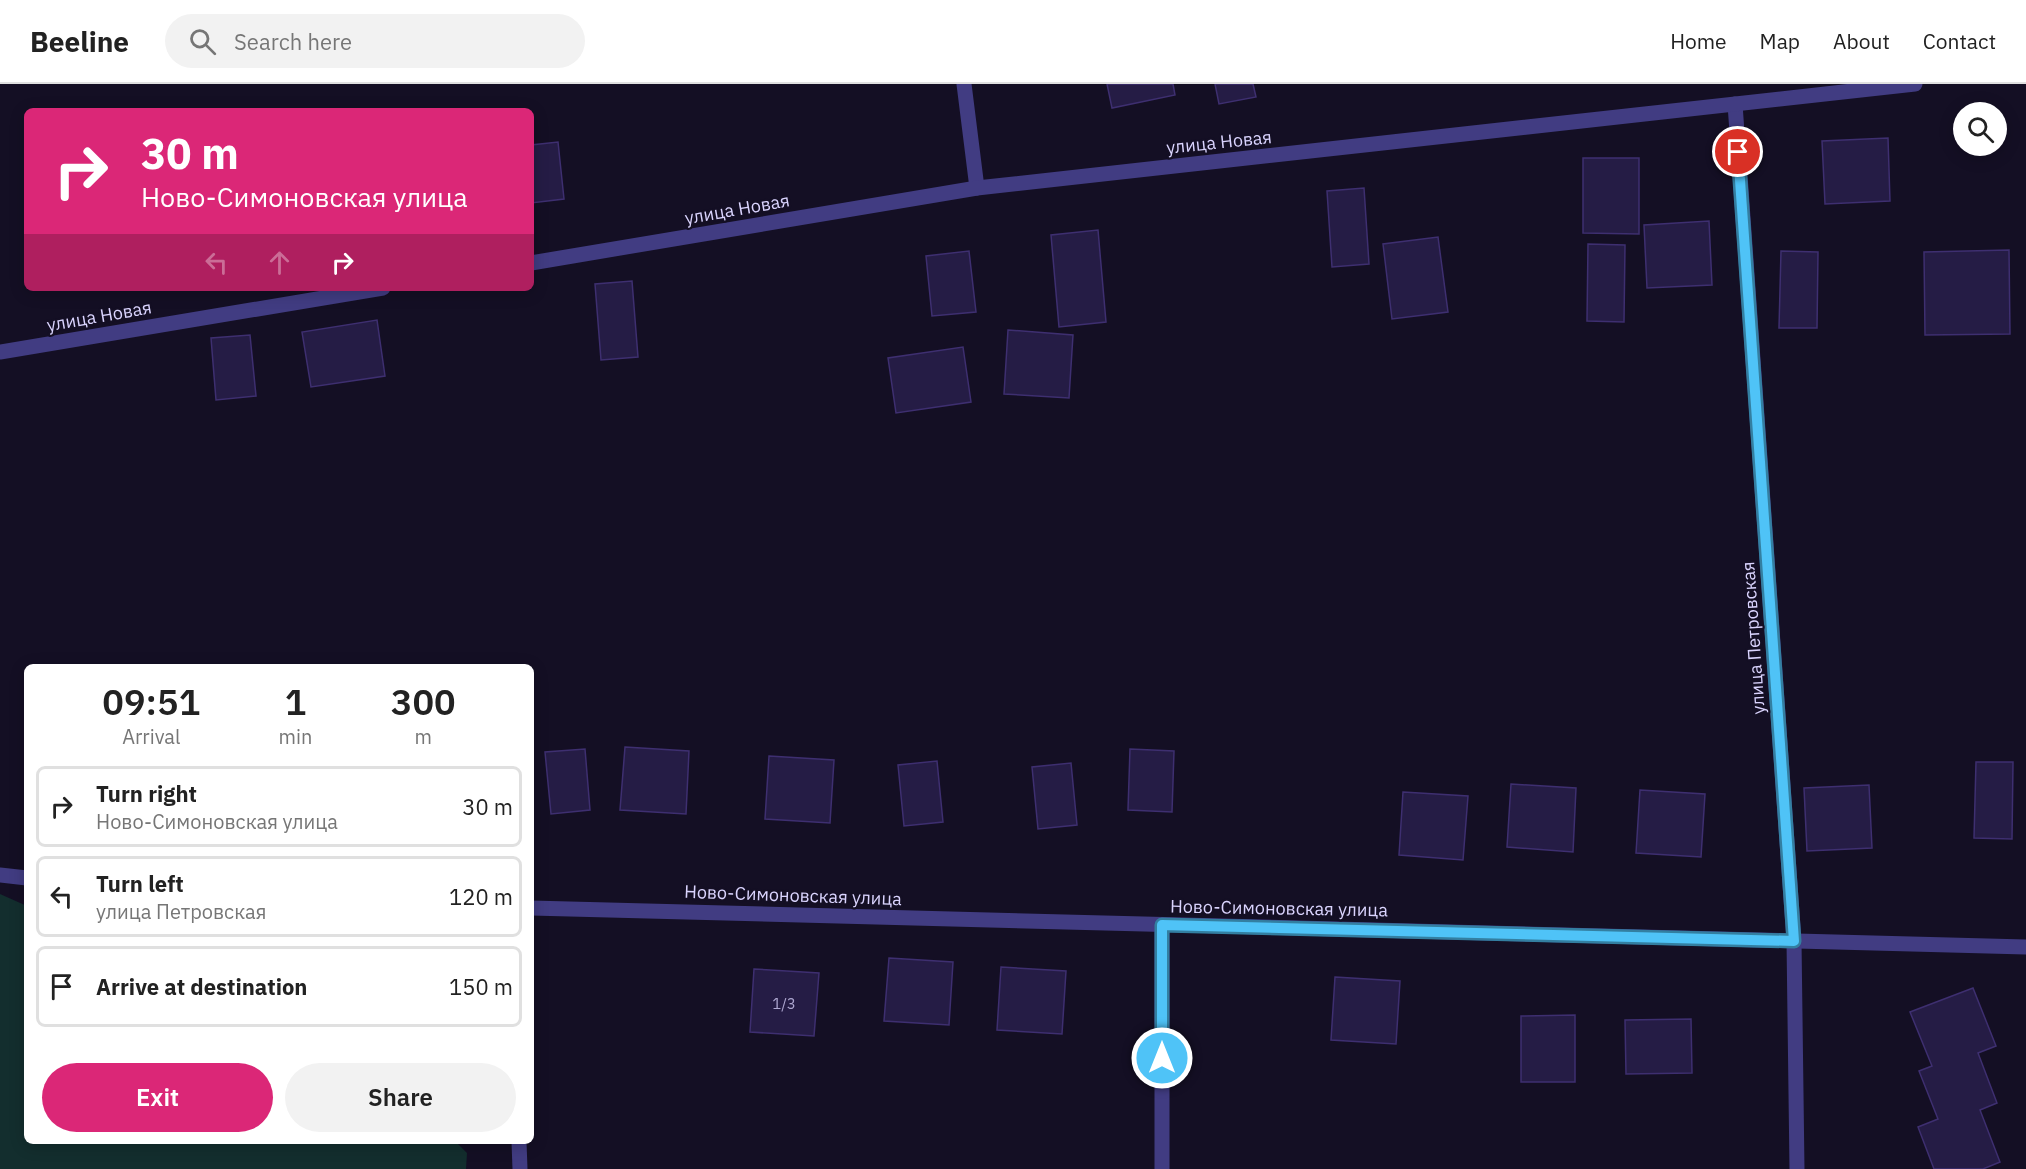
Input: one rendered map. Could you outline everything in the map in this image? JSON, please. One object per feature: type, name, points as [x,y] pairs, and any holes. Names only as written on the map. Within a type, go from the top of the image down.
[{"type":"street","points":[[964,84],[976,188]]},
{"type":"street","name":"улица Новая","points":[[534,262],[976,188],[1915,84]]},
{"type":"street","name":"улица Петровская","points":[[1735,104],[1794,941],[1797,1169]]},
{"type":"street","name":"улица Новая","points":[[0,352],[365,291]]},
{"type":"street","points":[[0,875],[22,877]]},
{"type":"street","name":"Ново-Симоновская улица","points":[[534,908],[2026,947]]},
{"type":"street","points":[[1162,925],[1162,1169]]},
{"type":"street","points":[[519,1144],[520,1169]]},
{"type":"green space","points":[[0,894],[24,905],[24,1144],[458,1144],[467,1153],[466,1169],[0,1169]]},
{"type":"building","points":[[1107,84],[1173,84],[1175,95],[1112,108]]},
{"type":"building","points":[[1215,84],[1253,84],[1256,97],[1219,104]]},
{"type":"building","points":[[1888,138],[1890,201],[1825,204],[1822,141]]},
{"type":"building","points":[[558,142],[564,199],[534,203],[534,145]]},
{"type":"building","points":[[1583,158],[1639,158],[1639,234],[1583,233]]},
{"type":"building","points":[[1364,188],[1369,264],[1332,267],[1327,191]]},
{"type":"building","points":[[1709,221],[1712,285],[1647,288],[1644,225]]},
{"type":"building","points":[[1098,230],[1106,322],[1059,327],[1051,235]]},
{"type":"building","points":[[1438,237],[1448,312],[1392,319],[1383,244]]},
{"type":"building","points":[[1588,244],[1625,245],[1624,322],[1587,321]]},
{"type":"building","points":[[2009,250],[2010,334],[1925,335],[1924,252]]},
{"type":"building","points":[[969,251],[976,312],[932,316],[926,256]]},
{"type":"building","points":[[1781,251],[1818,252],[1817,328],[1779,328]]},
{"type":"building","points":[[632,281],[638,357],[601,360],[595,284]]},
{"type":"building","points":[[377,320],[385,376],[311,387],[302,332]]},
{"type":"building","points":[[1008,330],[1073,335],[1069,398],[1004,394]]},
{"type":"building","points":[[250,335],[256,396],[216,400],[211,338]]},
{"type":"building","points":[[963,347],[971,402],[896,413],[888,358]]},
{"type":"building","points":[[625,747],[689,751],[686,814],[620,810]]},
{"type":"building","points":[[585,749],[590,810],[551,814],[545,752]]},
{"type":"building","points":[[1130,749],[1174,751],[1172,812],[1128,810]]},
{"type":"building","points":[[769,756],[834,760],[830,823],[765,819]]},
{"type":"building","points":[[937,761],[943,822],[904,826],[898,765]]},
{"type":"building","points":[[1976,762],[2013,762],[2012,839],[1974,838]]},
{"type":"building","points":[[1071,763],[1077,825],[1038,829],[1032,767]]},
{"type":"building","points":[[1511,784],[1576,788],[1573,852],[1507,847]]},
{"type":"building","points":[[1869,785],[1872,848],[1807,851],[1804,788]]},
{"type":"building","points":[[1640,790],[1705,794],[1701,857],[1636,853]]},
{"type":"building","points":[[1403,792],[1468,796],[1463,860],[1399,855]]},
{"type":"building","points":[[889,958],[953,962],[949,1025],[884,1021]]},
{"type":"building","points":[[1001,967],[1066,971],[1062,1034],[997,1030]]},
{"type":"building","points":[[754,969],[819,973],[814,1036],[750,1032]]},
{"type":"building","points":[[1335,977],[1400,981],[1396,1044],[1331,1040]]},
{"type":"building","points":[[1973,988],[1996,1046],[1978,1053],[1997,1103],[1980,1110],[2000,1162],[1983,1169],[1934,1169],[1918,1127],[1938,1119],[1919,1071],[1932,1066],[1910,1012]]},
{"type":"building","points":[[1575,1015],[1575,1082],[1521,1082],[1521,1016]]},
{"type":"building","points":[[1691,1019],[1692,1073],[1626,1074],[1625,1020]]},
{"type":"route","points":[[1162,1058],[1162,925],[1794,941],[1738,152]]}]
